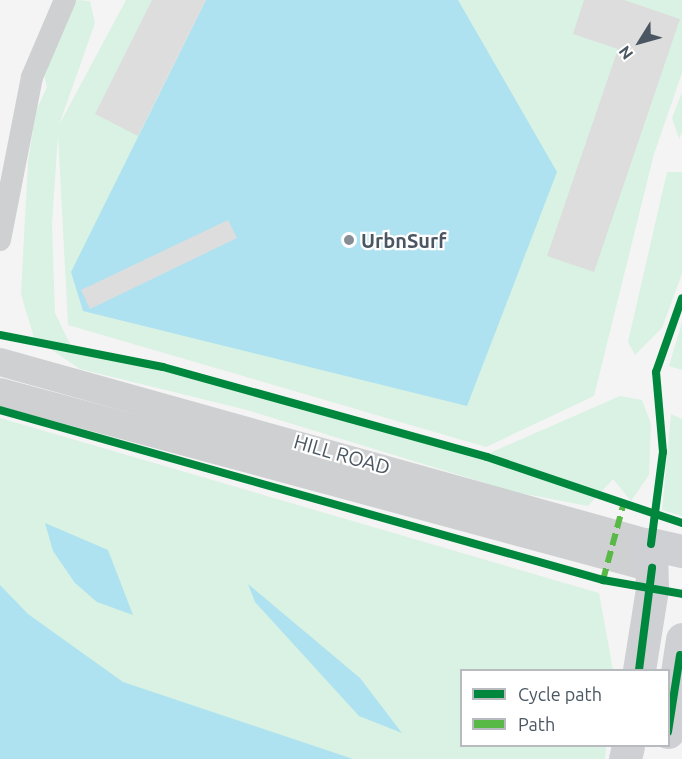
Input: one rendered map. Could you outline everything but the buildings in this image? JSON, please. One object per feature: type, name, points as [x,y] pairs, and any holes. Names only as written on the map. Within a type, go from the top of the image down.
[{"type":"main road","points":[[639,669],[667,559]]},
{"type":"main road","points":[[670,725],[681,649]]},
{"type":"street","points":[[0,240],[32,77],[65,0]]},
{"type":"street","name":"HILL ROAD","points":[[0,362],[667,559]]},
{"type":"street","name":"HILL ROAD","points":[[0,392],[667,559]]},
{"type":"green space","name":"UrbnSurf","points":[[77,0],[90,1],[95,23],[59,125],[126,0],[682,0],[682,73],[654,154],[594,396],[486,447],[68,325],[58,134],[52,224],[55,313],[70,344],[485,455],[620,396],[642,400],[651,424],[649,475],[631,501],[613,479],[588,506],[515,492],[247,410],[80,369],[34,338],[21,294],[28,162],[36,111],[47,87],[44,74]]},
{"type":"green space","points":[[682,92],[682,132],[679,139],[672,118]]},
{"type":"green space","points":[[667,172],[682,172],[682,274],[662,328],[635,355],[628,342]]},
{"type":"green space","points":[[682,322],[682,370],[669,366]]},
{"type":"green space","points":[[671,414],[682,419],[682,516],[662,510]]},
{"type":"green space","points":[[0,418],[599,593],[613,669],[460,669],[460,747],[606,747],[605,759],[0,759]]},
{"type":"water","name":"UrbnSurf","points":[[206,0],[458,0],[557,172],[467,406],[83,311],[71,272]]},
{"type":"water","points":[[45,523],[108,550],[133,615],[97,602],[75,583],[53,551]]},
{"type":"water","points":[[248,584],[360,678],[402,733],[359,716],[255,602]]},
{"type":"water","points":[[0,585],[28,614],[123,682],[353,759],[0,759]]},
{"type":"marked path","points":[[603,580],[623,506]]},
{"type":"cycle path","points":[[651,544],[663,452],[656,372],[682,298]]},
{"type":"cycle path","points":[[0,335],[163,367],[487,457],[682,523]]},
{"type":"cycle path","points":[[0,410],[603,580],[682,594]]},
{"type":"cycle path","points":[[639,669],[652,568]]},
{"type":"cycle path","points":[[670,719],[680,655]]},
{"type":"place","name":"UrbnSurf","points":[[349,240]]}]
